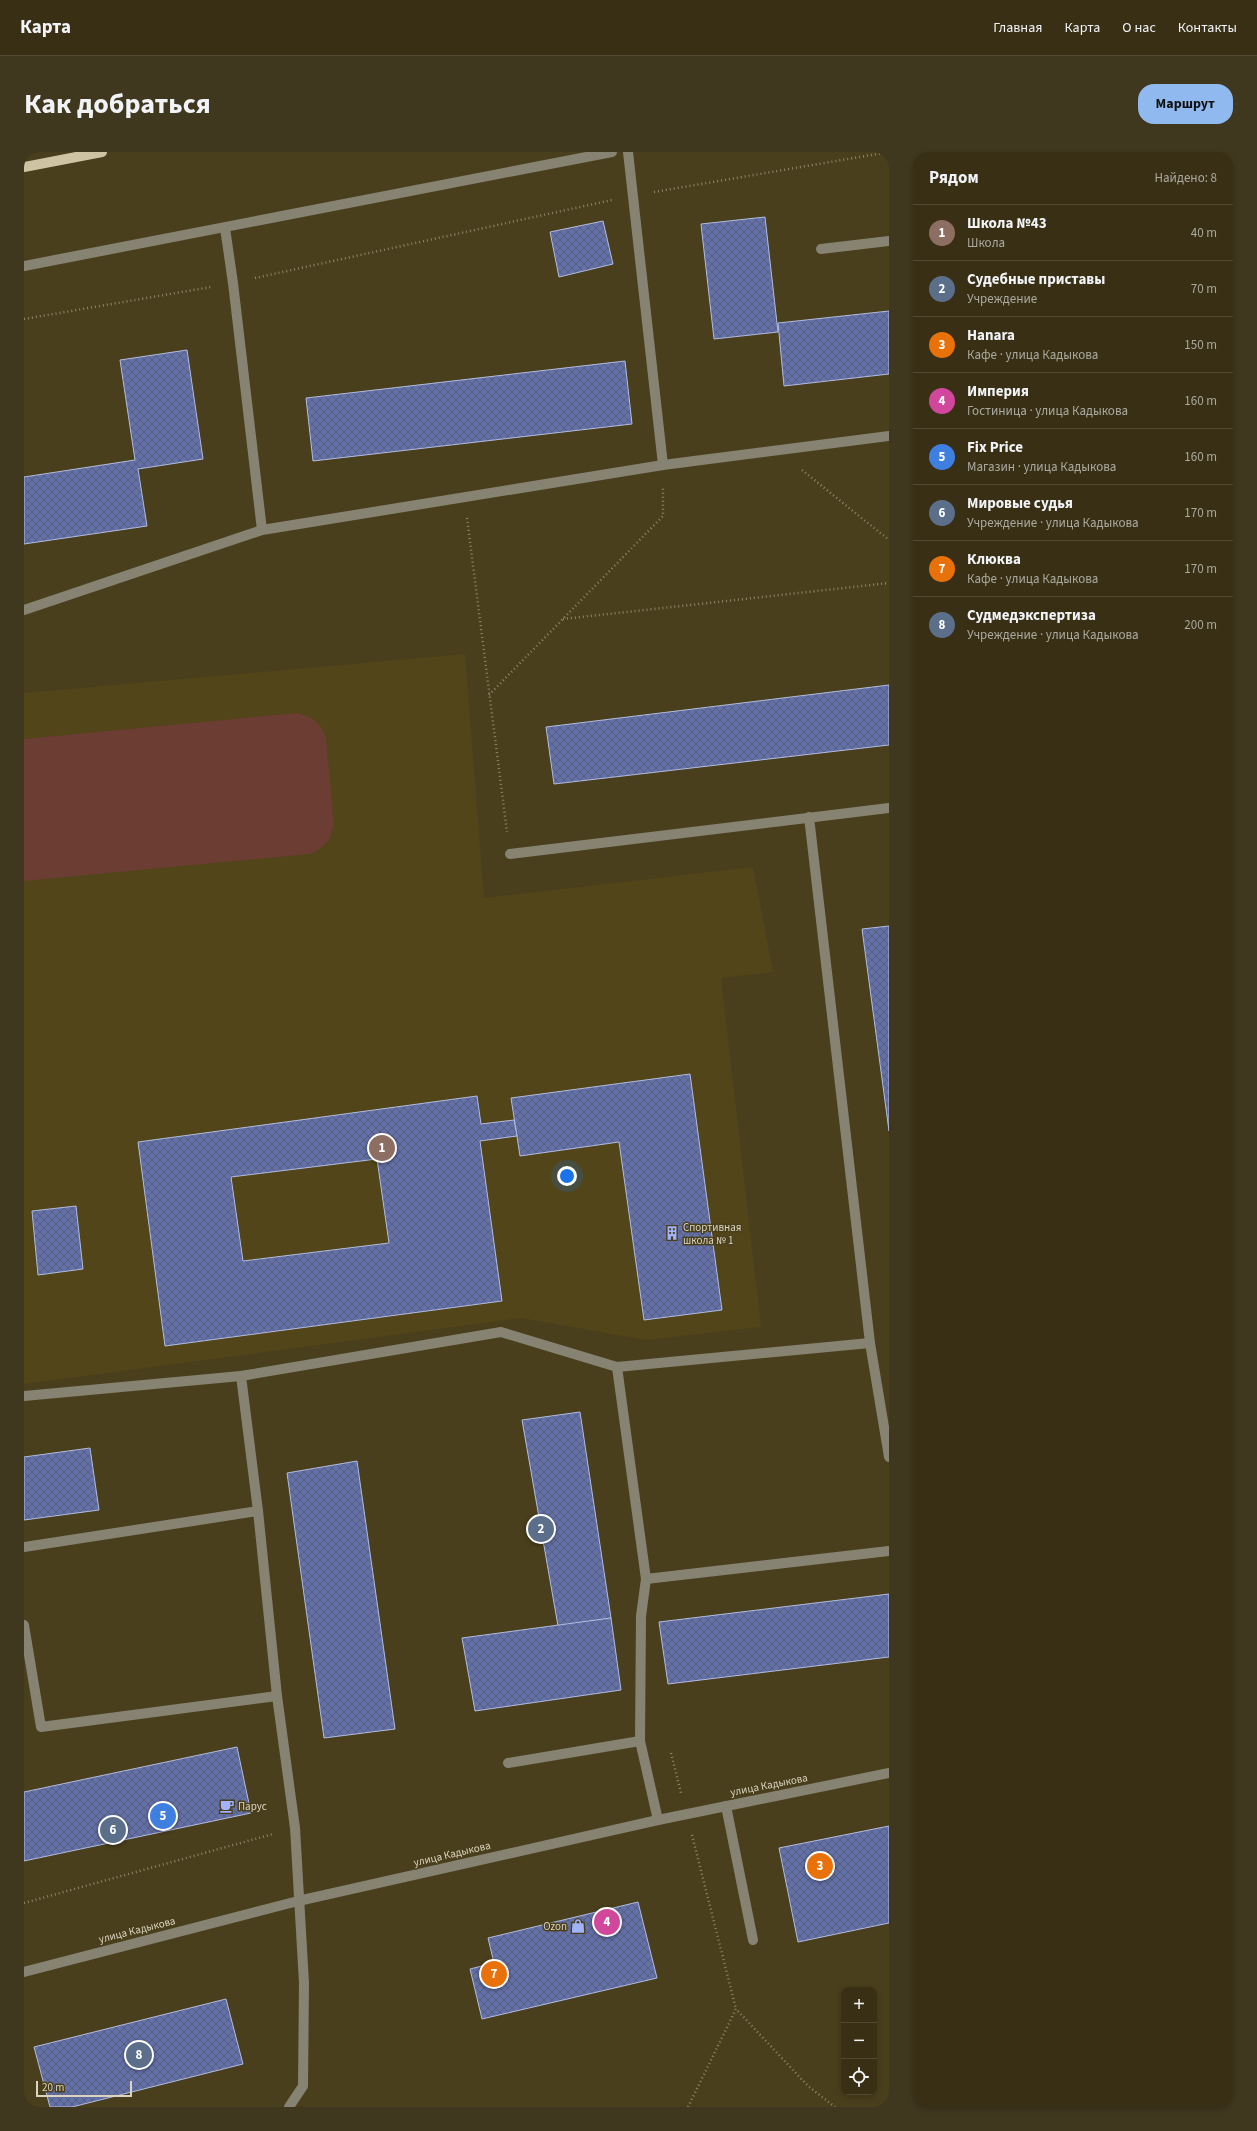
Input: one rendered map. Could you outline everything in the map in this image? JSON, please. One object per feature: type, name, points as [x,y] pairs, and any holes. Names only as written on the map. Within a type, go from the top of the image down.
[{"type":"main road","points":[[24,167],[102,152]]},
{"type":"street","points":[[24,266],[612,152]]},
{"type":"street","points":[[628,152],[663,465]]},
{"type":"street","points":[[225,228],[233,283],[262,530]]},
{"type":"street","points":[[821,249],[889,241]]},
{"type":"street","points":[[24,610],[262,530],[663,465],[889,436]]},
{"type":"street","points":[[510,854],[889,808]]},
{"type":"street","points":[[809,817],[870,1342],[889,1457]]},
{"type":"street","points":[[24,1396],[241,1376],[501,1332],[616,1367],[870,1342]]},
{"type":"street","points":[[616,1367],[646,1579],[640,1616],[640,1741],[658,1820]]},
{"type":"street","points":[[241,1376],[258,1511],[277,1696],[295,1828],[298,1901],[304,1983],[303,2086],[289,2107]]},
{"type":"street","points":[[24,1547],[258,1511]]},
{"type":"street","points":[[646,1579],[889,1551]]},
{"type":"street","points":[[24,1625],[41,1727],[277,1696]]},
{"type":"street","points":[[508,1763],[640,1741]]},
{"type":"street","name":"улица Кадыкова","points":[[24,1972],[298,1901],[658,1820],[889,1773]]},
{"type":"street","points":[[726,1806],[753,1940]]},
{"type":"path","points":[[24,319],[233,283],[633,196],[889,152]]},
{"type":"path","points":[[778,450],[889,540]]},
{"type":"path","points":[[489,695],[663,516],[663,465]]},
{"type":"path","points":[[465,497],[510,854]]},
{"type":"path","points":[[563,619],[889,583]]},
{"type":"path","points":[[24,1903],[295,1828]]},
{"type":"path","points":[[692,1835],[736,2009],[808,2086],[835,2107]]},
{"type":"path","points":[[688,2107],[736,2009]]},
{"type":"shaded area","points":[[465,654],[484,898],[753,867],[773,972],[721,978],[761,1327],[646,1340],[521,1318],[24,1384],[24,693]]},
{"type":"shaded area","points":[[297,713],[315,721],[321,728],[326,738],[334,824],[331,835],[324,846],[310,854],[24,881],[24,739]]},
{"type":"building","points":[[765,217],[778,332],[714,339],[701,224]]},
{"type":"building","points":[[603,221],[613,264],[559,277],[550,232]]},
{"type":"building","points":[[889,311],[889,374],[784,386],[778,323]]},
{"type":"building","points":[[187,350],[203,459],[138,469],[147,526],[24,544],[24,477],[135,460],[120,360]]},
{"type":"building","points":[[625,361],[632,424],[313,461],[306,398]]},
{"type":"building","points":[[889,685],[889,745],[554,784],[546,727]]},
{"type":"building","points":[[889,926],[889,1131],[862,929]]},
{"type":"building","name":"Спортивная школа № 1","points":[[690,1074],[722,1310],[644,1320],[619,1142],[520,1156],[511,1098]]},
{"type":"building","points":[[477,1096],[481,1124],[514,1120],[517,1136],[480,1141],[502,1301],[165,1346],[138,1142]],"holes":[[[377,1159],[389,1243],[243,1261],[231,1177]]]},
{"type":"building","points":[[76,1206],[83,1269],[38,1275],[32,1211]]},
{"type":"building","points":[[580,1412],[611,1618],[558,1626],[522,1420]]},
{"type":"building","points":[[90,1448],[99,1510],[24,1520],[24,1457]]},
{"type":"building","points":[[357,1461],[395,1729],[324,1738],[287,1473]]},
{"type":"building","points":[[889,1594],[889,1657],[668,1684],[659,1622]]},
{"type":"building","points":[[611,1618],[621,1690],[475,1711],[462,1638]]},
{"type":"building","points":[[237,1747],[251,1813],[24,1861],[24,1792]]},
{"type":"building","points":[[889,1826],[889,1923],[798,1942],[779,1848]]},
{"type":"building","points":[[638,1902],[657,1978],[482,2019],[470,1969],[494,1963],[488,1938]]},
{"type":"building","points":[[226,1999],[243,2064],[72,2107],[50,2107],[34,2047]]},
{"type":"place","name":"Школа №43","points":[[382,1148]]},
{"type":"place","name":"Спортивная школа № 1","points":[[672,1233]]},
{"type":"place","name":"Судебные приставы","points":[[541,1529]]},
{"type":"place","name":"Парус","points":[[227,1806]]},
{"type":"place","name":"Fix Price","points":[[163,1816]]},
{"type":"place","name":"Мировые судья","points":[[113,1830]]},
{"type":"place","name":"Hanara","points":[[820,1866]]},
{"type":"place","name":"Империя","points":[[607,1922]]},
{"type":"place","name":"Ozon","points":[[578,1926]]},
{"type":"place","name":"Клюква","points":[[494,1974]]},
{"type":"place","name":"Судмедэкспертиза","points":[[139,2055]]}]
